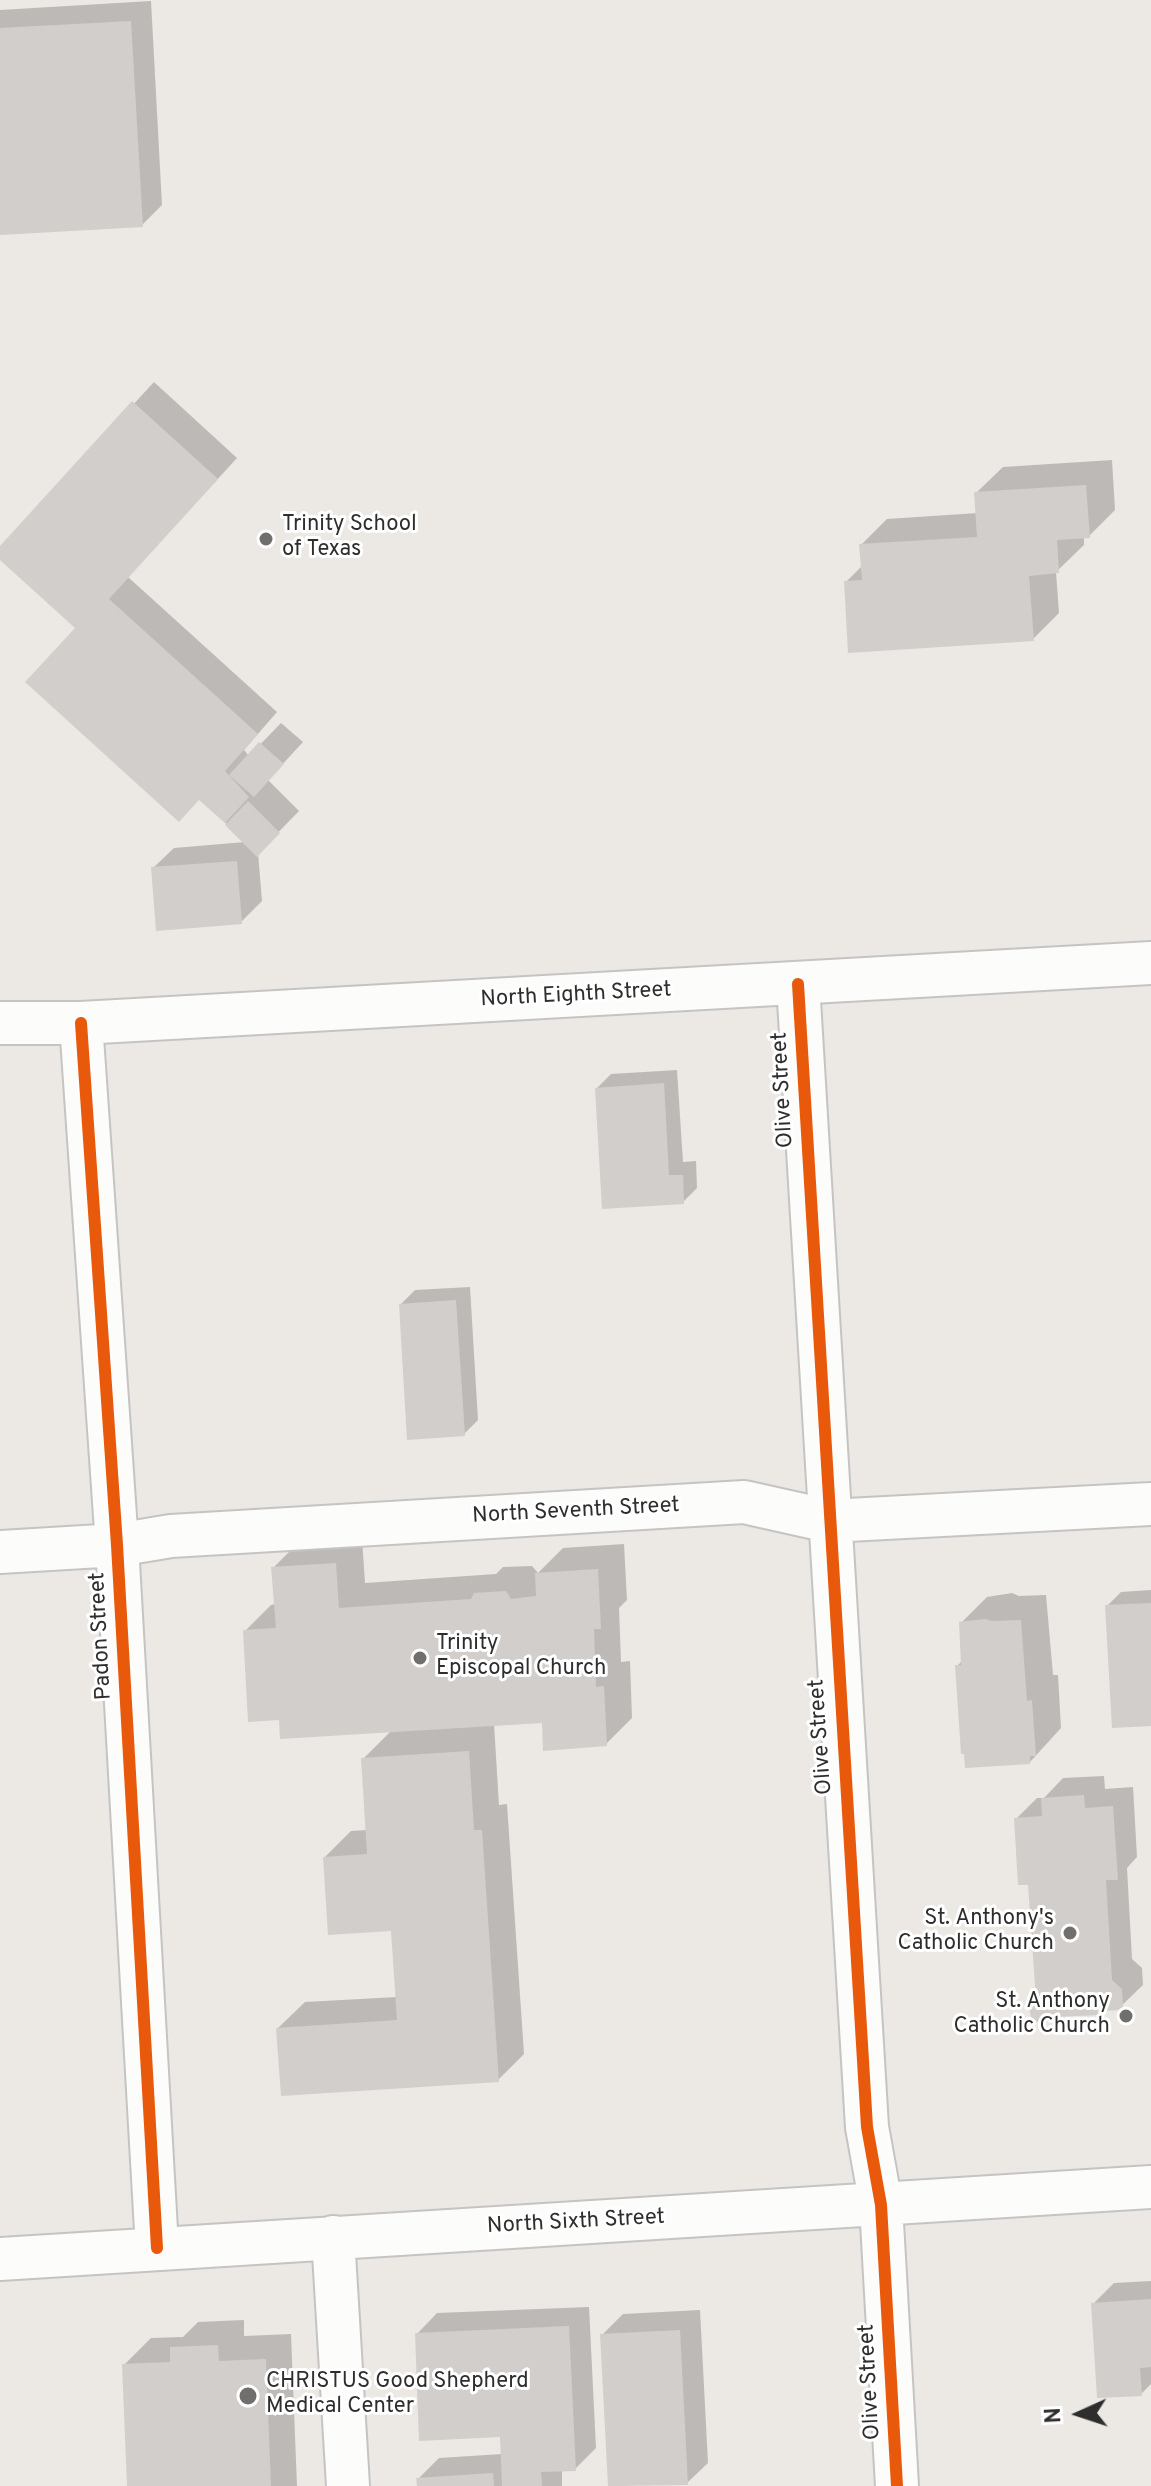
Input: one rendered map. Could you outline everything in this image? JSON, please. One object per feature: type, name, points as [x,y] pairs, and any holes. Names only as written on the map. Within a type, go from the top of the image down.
[{"type":"street","name":"North Eighth Street","points":[[0,1023],[81,1023],[1151,963]]},
{"type":"street","name":"Olive Street","points":[[798,984],[867,2127],[881,2205],[897,2486]]},
{"type":"street","name":"Padon Street","points":[[81,1023],[117,1545],[157,2248]]},
{"type":"street","name":"North Seventh Street","points":[[0,1552],[117,1545],[171,1536],[744,1502],[829,1521],[1151,1504]]},
{"type":"street","name":"North Sixth Street","points":[[0,2259],[1151,2187]]},
{"type":"street","points":[[333,2237],[348,2486]]},
{"type":"building","points":[[131,21],[143,227],[0,235],[0,28]]},
{"type":"building","points":[[132,401],[218,479],[109,599],[258,734],[225,771],[249,797],[225,823],[199,800],[179,822],[25,682],[75,628],[0,560],[0,546]]},
{"type":"building","points":[[1086,485],[1090,538],[1057,540],[1059,573],[1029,576],[1034,641],[848,653],[844,581],[862,580],[859,544],[977,537],[974,492]]},
{"type":"building","points":[[259,742],[284,764],[254,797],[229,775]]},
{"type":"building","points":[[248,801],[280,833],[257,857],[225,825]]},
{"type":"building","points":[[237,861],[242,924],[156,931],[151,867]]},
{"type":"building","points":[[664,1083],[669,1175],[683,1175],[684,1204],[602,1209],[595,1088]]},
{"type":"building","points":[[456,1300],[465,1436],[407,1440],[399,1304]]},
{"type":"building","name":"Trinity Episcopal Church","points":[[336,1563],[339,1608],[471,1599],[474,1593],[506,1591],[511,1599],[536,1596],[535,1573],[598,1569],[601,1629],[594,1629],[596,1687],[604,1686],[607,1746],[543,1751],[542,1723],[280,1739],[279,1720],[248,1722],[243,1630],[276,1628],[271,1567]]},
{"type":"building","points":[[1151,1603],[1151,1726],[1112,1728],[1105,1605]]},
{"type":"building","points":[[1021,1620],[1027,1701],[1032,1700],[1036,1756],[1030,1756],[1030,1764],[965,1768],[964,1754],[961,1754],[955,1665],[961,1665],[959,1622]]},
{"type":"building","points":[[469,1751],[474,1830],[482,1830],[499,2082],[281,2096],[276,2028],[397,2020],[391,1931],[328,1935],[323,1857],[367,1854],[361,1758]]},
{"type":"building","name":"St. Anthony's Catholic Church","points":[[1084,1795],[1085,1808],[1113,1806],[1118,1880],[1106,1880],[1112,1980],[1122,1989],[1123,2007],[1103,2011],[1099,2015],[1056,2017],[1051,2021],[1031,2022],[1029,2000],[1036,1999],[1028,1885],[1018,1885],[1014,1818],[1042,1816],[1041,1798]]},
{"type":"building","points":[[1151,2299],[1151,2367],[1140,2368],[1142,2396],[1097,2398],[1091,2303]]},
{"type":"building","points":[[569,2326],[576,2471],[541,2472],[542,2486],[502,2486],[500,2437],[419,2441],[415,2333]]},
{"type":"building","points":[[680,2330],[688,2485],[608,2486],[600,2334]]},
{"type":"building","points":[[218,2345],[219,2361],[266,2359],[271,2486],[127,2486],[122,2364],[170,2362],[170,2347]]},
{"type":"building","points":[[493,2473],[494,2486],[417,2486],[416,2478]]},
{"type":"cycle path","points":[[798,984],[867,2127],[881,2205],[897,2486]]},
{"type":"cycle path","points":[[81,1023],[117,1545],[157,2248]]},
{"type":"place","name":"Trinity School of Texas","points":[[266,539]]},
{"type":"place","name":"Trinity Episcopal Church","points":[[420,1658]]},
{"type":"place","name":"St. Anthony's Catholic Church","points":[[1070,1933]]},
{"type":"place","name":"St. Anthony Catholic Church","points":[[1126,2016]]},
{"type":"place","name":"CHRISTUS Good Shepherd Medical Center","points":[[248,2396]]}]
